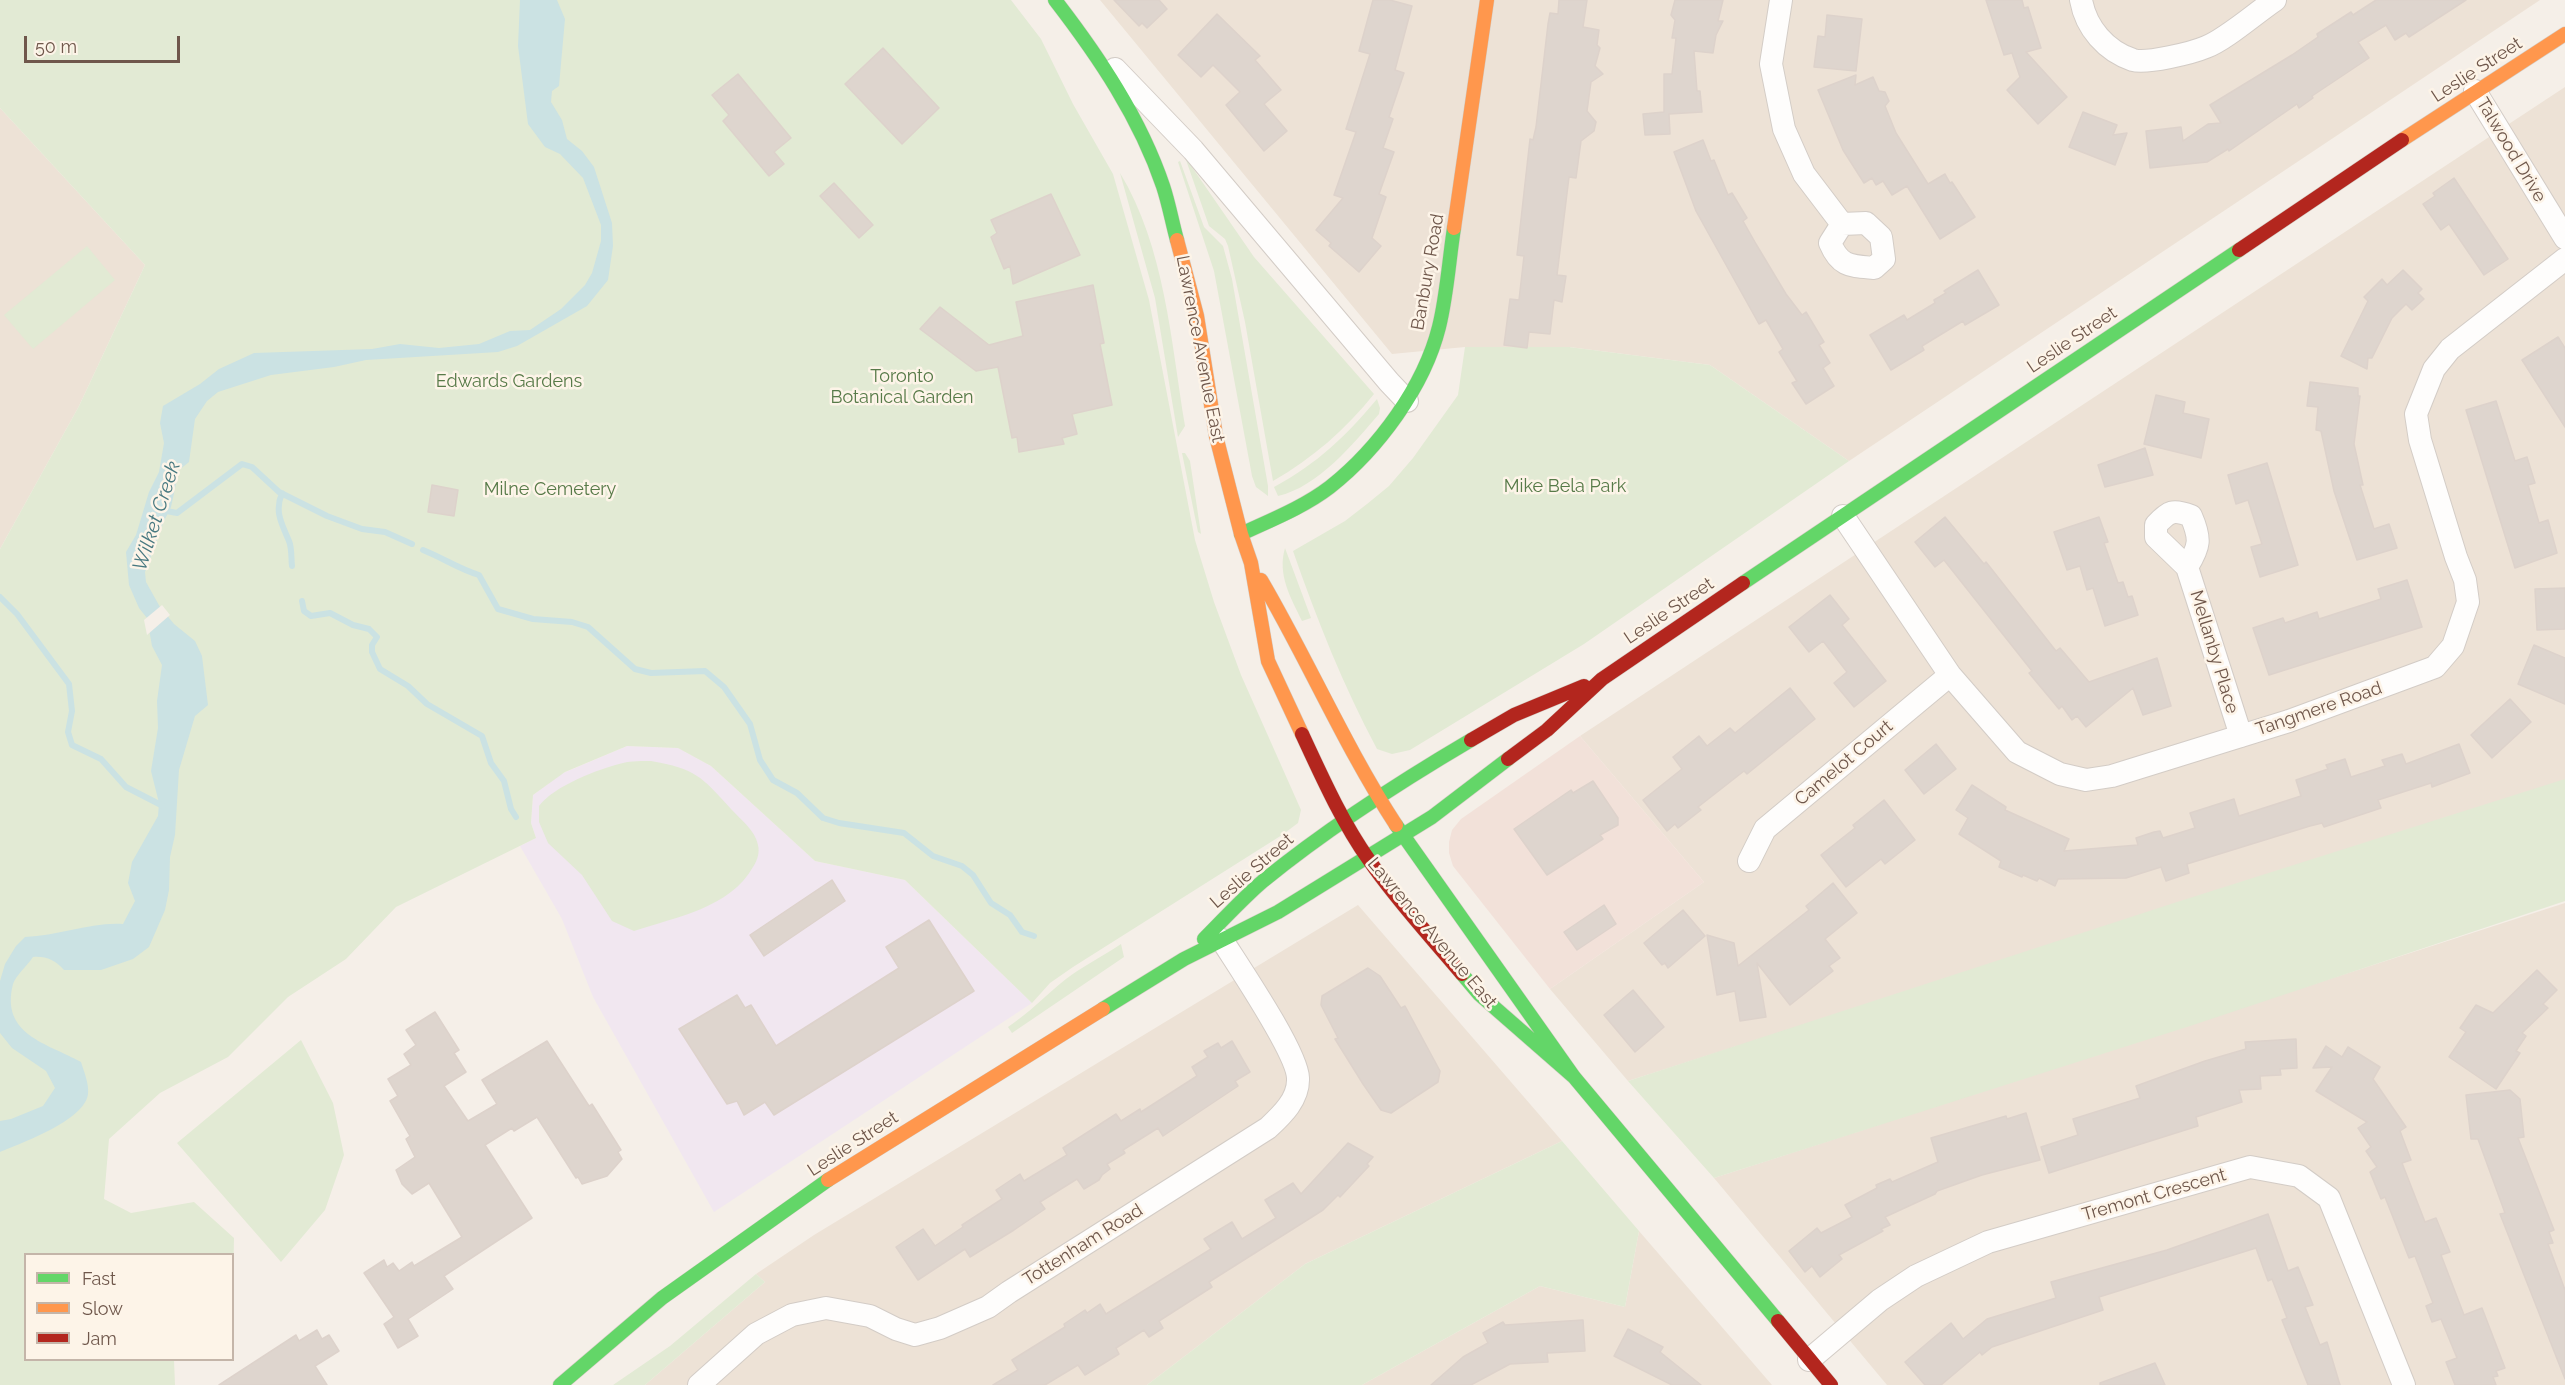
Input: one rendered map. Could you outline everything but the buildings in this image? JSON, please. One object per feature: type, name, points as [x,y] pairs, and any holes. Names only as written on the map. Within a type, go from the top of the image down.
[{"type":"main road","name":"Lawrence Avenue East","points":[[1055,0],[1088,43],[1131,113],[1163,186],[1197,316],[1216,436],[1241,534],[1251,563],[1268,661],[1343,819],[1367,858],[1479,994],[1574,1077]]},
{"type":"main road","name":"Banbury Road","points":[[1241,534],[1288,512],[1329,488],[1362,458],[1407,401],[1422,376],[1439,327],[1487,0]]},
{"type":"main road","name":"Leslie Street","points":[[560,1385],[663,1298],[848,1166],[1184,959],[1278,912],[1403,836],[1547,730],[1602,679],[2475,91],[2565,34]]},
{"type":"main road","name":"Lawrence Avenue East","points":[[1251,563],[1296,640],[1378,796],[1403,836],[1574,1077],[1831,1385]]},
{"type":"main road","name":"Leslie Street","points":[[1184,959],[1261,883],[1343,819],[1514,715],[1602,679]]},
{"type":"street","points":[[1781,0],[1771,64],[1784,129],[1804,174],[1842,224]]},
{"type":"street","points":[[2081,0],[2084,15],[2104,46],[2135,60],[2177,56],[2208,46],[2276,0]]},
{"type":"street","name":"Lawrence Avenue East","points":[[1088,43],[1193,150],[1407,401]]},
{"type":"street","name":"Talwood Drive","points":[[2475,91],[2565,238]]},
{"type":"street","name":"Tangmere Road","points":[[1843,516],[1950,675],[2017,752],[2060,774],[2086,780],[2120,774],[2241,736],[2424,671],[2435,667],[2452,646],[2468,602],[2465,580],[2420,440],[2416,414],[2434,369],[2450,349],[2565,259]]},
{"type":"street","name":"Mellanby Place","points":[[2187,567],[2241,736]]},
{"type":"street","name":"Camelot Court","points":[[1749,861],[1765,829],[1950,675]]},
{"type":"street","name":"Tottenham Road","points":[[699,1385],[756,1334],[792,1316],[826,1308],[870,1316],[896,1329],[915,1335],[940,1328],[988,1307],[1268,1128],[1288,1110],[1298,1078],[1291,1054],[1222,940]]},
{"type":"street","name":"Tremont Crescent","points":[[1809,1360],[1871,1307],[1916,1276],[1988,1242],[2250,1167],[2299,1176],[2330,1198],[2404,1385]]},
{"type":"shaded area","points":[[1100,0],[2540,0],[1849,461],[1710,365],[1569,347],[1465,347],[1392,354]]},
{"type":"shaded area","points":[[2565,87],[2565,781],[1628,1081],[1550,989],[1704,882],[1580,736]]},
{"type":"shaded area","points":[[0,108],[145,265],[79,406],[0,549]]},
{"type":"shaded area","points":[[1580,736],[1704,882],[1550,989],[1453,866],[1449,853],[1449,842],[1452,830],[1461,819]]},
{"type":"shaded area","points":[[627,746],[678,748],[711,766],[815,861],[905,880],[1032,1003],[714,1212],[593,997],[562,919],[520,846],[536,838],[531,823],[533,795],[561,774]]},
{"type":"shaded area","points":[[2565,903],[2565,1385],[1887,1385],[1714,1178]]},
{"type":"shaded area","points":[[1358,905],[1562,1141],[1305,1264],[1147,1385],[645,1385],[765,1282],[756,1274],[814,1235]]},
{"type":"shaded area","points":[[1639,1231],[1772,1385],[1362,1385],[1540,1286],[1625,1307]]},
{"type":"green space","name":"Edwards Gardens","points":[[0,0],[1011,0],[1041,39],[1073,104],[1113,174],[1149,300],[1195,540],[1214,602],[1241,675],[1301,810],[1298,823],[1073,967],[1050,983],[1032,1003],[905,880],[815,861],[711,766],[678,748],[627,746],[565,772],[533,795],[531,823],[536,838],[396,907],[346,959],[288,997],[228,1057],[160,1093],[109,1139],[104,1199],[131,1213],[194,1202],[234,1238],[234,1253],[24,1253],[24,1361],[174,1361],[175,1385],[0,1385],[0,549],[79,406],[145,265],[0,108]]},
{"type":"green space","points":[[1185,157],[1254,257],[1374,394],[1352,420],[1328,442],[1302,463],[1273,481],[1245,322],[1228,246],[1225,239],[1209,226]]},
{"type":"green space","points":[[1180,161],[1204,227],[1223,246],[1232,279],[1268,496],[1256,487],[1252,476],[1214,271],[1178,162]]},
{"type":"green space","points":[[1120,173],[1135,202],[1157,263],[1185,426],[1178,437],[1155,298]]},
{"type":"green space","points":[[87,246],[115,280],[33,349],[4,315]]},
{"type":"green space","name":"Mike Bela Park","points":[[1465,347],[1569,347],[1710,365],[1849,461],[1584,644],[1410,750],[1392,754],[1377,749],[1353,701],[1311,602],[1293,551],[1345,521],[1367,504],[1389,486],[1413,458],[1458,395]]},
{"type":"green space","points":[[1377,399],[1379,414],[1334,463],[1307,484],[1278,496],[1274,487],[1330,448]]},
{"type":"green space","points":[[1182,453],[1185,453],[1190,461],[1201,534],[1198,532]]},
{"type":"green space","points":[[1285,548],[1311,618],[1302,621],[1286,586],[1283,568]]},
{"type":"green space","points":[[651,761],[678,767],[704,781],[751,830],[759,848],[757,860],[743,881],[716,902],[634,931],[612,921],[582,875],[548,843],[539,822],[539,806],[555,792],[589,774],[626,762]]},
{"type":"green space","points":[[2565,779],[2565,901],[2190,1026],[1714,1178],[1628,1081],[2177,902]]},
{"type":"green space","points":[[1121,944],[1124,957],[1012,1033],[1008,1027],[1066,979]]},
{"type":"green space","points":[[301,1040],[333,1103],[344,1155],[325,1210],[281,1262],[177,1143]]},
{"type":"green space","points":[[1562,1141],[1639,1231],[1625,1307],[1540,1286],[1362,1385],[1147,1385],[1305,1264]]},
{"type":"green space","points":[[756,1274],[765,1282],[645,1385],[613,1385],[670,1346]]},
{"type":"water","name":"Wilket Creek","points":[[520,0],[557,0],[565,19],[559,86],[552,91],[551,102],[562,120],[567,139],[582,151],[594,167],[612,223],[613,246],[608,280],[587,306],[517,346],[498,352],[366,360],[334,367],[271,375],[218,392],[207,401],[195,419],[189,462],[179,470],[171,507],[145,572],[146,582],[160,607],[174,624],[195,641],[202,656],[208,705],[195,716],[179,770],[175,835],[170,857],[169,890],[165,910],[149,947],[133,959],[101,970],[64,970],[50,959],[33,957],[17,977],[13,984],[11,1001],[13,1015],[29,1035],[81,1062],[88,1094],[84,1104],[65,1121],[37,1137],[0,1152],[0,1121],[43,1106],[55,1088],[46,1071],[12,1048],[0,1033],[0,981],[5,964],[16,946],[25,937],[99,925],[123,924],[135,901],[128,883],[132,862],[158,816],[159,803],[151,771],[158,728],[157,701],[162,665],[152,646],[147,618],[139,608],[129,585],[126,552],[136,535],[149,492],[159,472],[164,443],[160,423],[163,406],[200,384],[219,369],[254,353],[372,349],[400,344],[439,348],[479,344],[510,331],[530,330],[561,309],[585,285],[592,273],[601,241],[601,225],[583,178],[560,154],[545,147],[528,124],[518,46]]},
{"type":"pier","points":[[162,605],[170,615],[147,635],[144,620]]},
{"type":"waterway","name":"Wilket Creek","points":[[161,510],[177,513],[242,464],[252,467],[279,492],[327,516],[362,529],[385,532],[412,544]]},
{"type":"waterway","points":[[282,493],[279,512],[290,544],[292,566]]},
{"type":"waterway","points":[[423,550],[479,575],[498,609],[533,619],[572,622],[588,627],[635,669],[651,673],[705,671],[724,687],[750,724],[760,760],[773,780],[797,793],[823,818],[839,823],[904,833],[933,856],[962,866],[973,875],[991,903],[1010,915],[1022,932],[1034,936]]},
{"type":"waterway","points":[[0,597],[17,614],[69,684],[72,711],[68,732],[72,745],[101,759],[126,787],[163,806]]},
{"type":"waterway","points":[[302,601],[304,611],[311,616],[330,613],[353,625],[369,629],[377,637],[372,645],[372,652],[380,669],[408,686],[427,704],[482,736],[491,763],[504,781],[511,809],[516,817]]},
{"type":"traffic: fast","points":[[1055,0],[1117,89],[1143,136],[1163,186],[1177,240]]},
{"type":"traffic: fast","points":[[1241,534],[1298,507],[1330,487],[1365,454],[1397,415],[1411,394],[1432,350],[1446,290],[1454,228]]},
{"type":"traffic: fast","points":[[1743,583],[2239,250]]},
{"type":"traffic: fast","points":[[1204,939],[1255,888],[1288,861],[1338,824],[1471,740]]},
{"type":"traffic: fast","points":[[1103,1009],[1184,959],[1278,912],[1432,817],[1508,759]]},
{"type":"traffic: fast","points":[[1396,825],[1574,1077],[1778,1321]]},
{"type":"traffic: fast","points":[[1462,974],[1479,994],[1574,1077]]},
{"type":"traffic: fast","points":[[560,1385],[662,1298],[828,1180]]},
{"type":"traffic: slow","points":[[1454,228],[1487,0]]},
{"type":"traffic: slow","points":[[2402,140],[2565,34]]},
{"type":"traffic: slow","points":[[1177,240],[1197,316],[1216,436],[1241,534],[1251,563],[1268,661],[1302,734]]},
{"type":"traffic: slow","points":[[1261,580],[1360,765],[1396,825]]},
{"type":"traffic: slow","points":[[828,1180],[1103,1009]]},
{"type":"traffic: jam","points":[[2239,250],[2402,140]]},
{"type":"traffic: jam","points":[[1508,759],[1547,730],[1602,679],[1743,583]]},
{"type":"traffic: jam","points":[[1471,740],[1514,715],[1584,686]]},
{"type":"traffic: jam","points":[[1302,734],[1333,799],[1359,845],[1391,890],[1462,974]]},
{"type":"traffic: jam","points":[[1778,1321],[1831,1385]]},
{"type":"park label","name":"Toronto Botanical Garden","points":[[902,388]]},
{"type":"park label","name":"Milne Cemetery","points":[[550,490]]}]
